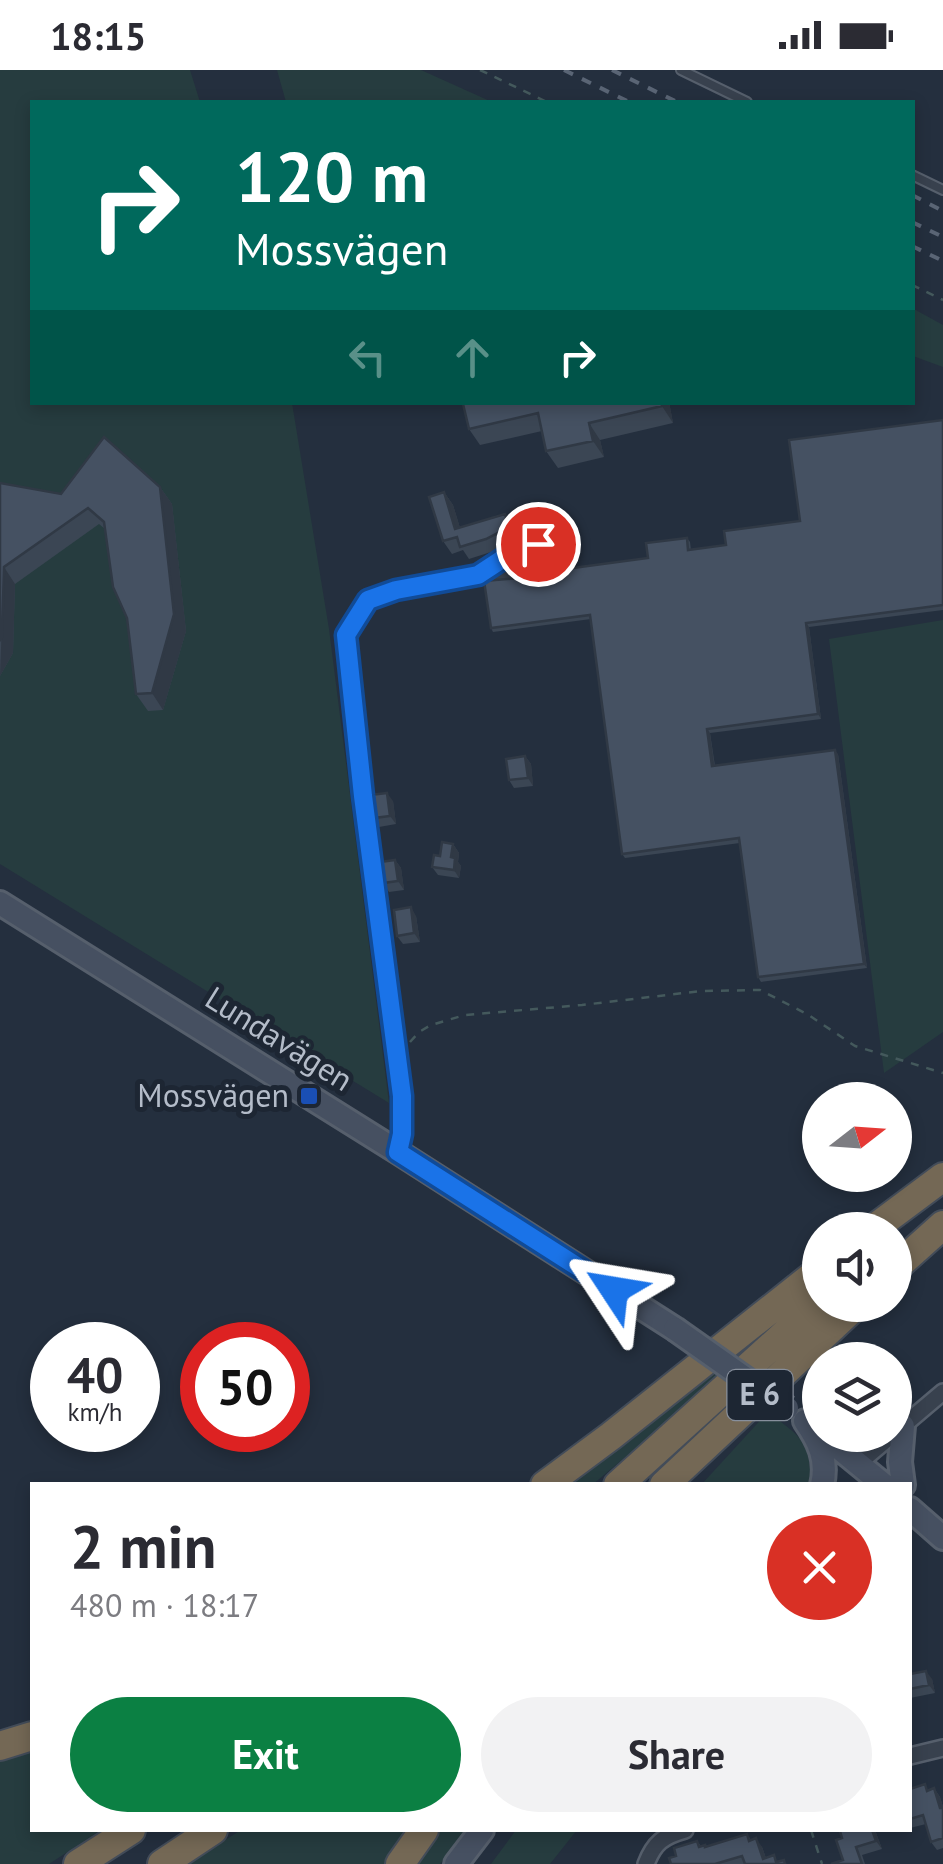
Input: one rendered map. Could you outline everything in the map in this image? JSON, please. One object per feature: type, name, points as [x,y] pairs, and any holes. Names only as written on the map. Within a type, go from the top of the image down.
[{"type":"highway","points":[[896,1212],[943,1177]]},
{"type":"highway","points":[[912,1232],[943,1189]]},
{"type":"highway","points":[[912,1238],[943,1225]]},
{"type":"highway","points":[[548,1482],[802,1284]]},
{"type":"highway","name":"E 6","points":[[621,1482],[802,1318]]},
{"type":"highway","name":"E 6","points":[[667,1482],[841,1322]]},
{"type":"highway","points":[[695,1482],[843,1322]]},
{"type":"highway","points":[[0,1746],[30,1737]]},
{"type":"highway","points":[[78,1864],[127,1832]]},
{"type":"highway","points":[[162,1864],[209,1832]]},
{"type":"highway","points":[[400,1864],[423,1832]]},
{"type":"main road","name":"Lundavägen","points":[[0,903],[675,1329],[802,1419]]},
{"type":"main road","points":[[821,1452],[823,1482]]},
{"type":"main road","name":"Lundavägen","points":[[846,1452],[881,1482]]},
{"type":"main road","points":[[899,1452],[903,1482]]},
{"type":"main road","points":[[839,1482],[860,1463]]},
{"type":"main road","points":[[912,1511],[943,1538]]},
{"type":"main road","points":[[456,1864],[480,1832]]},
{"type":"street","points":[[398,1152],[403,1112],[346,635],[368,600],[396,590],[478,575]]},
{"type":"street","points":[[912,1418],[943,1392]]},
{"type":"street","points":[[860,1463],[873,1452]]},
{"type":"street","points":[[912,1756],[943,1748]]},
{"type":"street","points":[[646,1864],[662,1838],[678,1832]]},
{"type":"lane","points":[[681,70],[743,100]]},
{"type":"lane","points":[[915,176],[943,190]]},
{"type":"path","points":[[480,70],[543,100]]},
{"type":"path","points":[[915,286],[943,300]]},
{"type":"path","points":[[398,1066],[419,1032],[445,1019],[735,989],[760,990],[808,1014],[855,1046],[943,1073]]},
{"type":"path","points":[[812,1832],[822,1864]]},
{"type":"green space","points":[[0,70],[190,70],[199,100],[30,100],[30,405],[292,405],[329,629],[389,1103],[0,864]]},
{"type":"green space","points":[[277,70],[421,70],[488,100],[285,100]]},
{"type":"green space","points":[[915,310],[943,325],[943,367],[915,357]]},
{"type":"green space","points":[[943,620],[943,1032],[884,1073],[829,639]]},
{"type":"green space","points":[[802,1295],[692,1401],[596,1482],[567,1482]]},
{"type":"green space","points":[[768,1412],[802,1442],[802,1452],[807,1452],[809,1458],[811,1482],[704,1482]]},
{"type":"green space","points":[[30,1750],[30,1832],[98,1832],[49,1864],[0,1864],[0,1758]]},
{"type":"green space","points":[[238,1832],[411,1832],[388,1864],[187,1864]]},
{"type":"green space","points":[[437,1832],[466,1832],[440,1864],[413,1864]]},
{"type":"green space","points":[[515,1832],[575,1832],[550,1864],[491,1864]]},
{"type":"building","points":[[463,405],[662,406],[589,423],[593,441],[546,451],[538,413],[469,429]]},
{"type":"building","points":[[943,420],[943,605],[806,623],[818,714],[707,729],[712,766],[835,750],[864,964],[758,977],[739,838],[622,854],[590,615],[491,628],[484,581],[532,577],[565,566],[648,558],[646,543],[687,538],[688,550],[726,545],[724,531],[800,521],[789,440]]},
{"type":"building","points":[[104,437],[160,487],[174,614],[152,693],[136,694],[127,618],[113,587],[104,522],[88,508],[4,567],[0,640],[0,483],[61,494]]},
{"type":"building","points":[[444,492],[455,529],[505,514],[509,527],[460,547],[457,537],[443,541],[429,497]]},
{"type":"building","points":[[525,756],[528,778],[509,780],[506,759]]},
{"type":"building","points":[[387,793],[390,816],[374,818],[370,795]]},
{"type":"building","points":[[442,842],[453,844],[454,870],[432,867],[434,855],[440,856]]},
{"type":"building","points":[[395,860],[398,881],[383,883],[380,862]]},
{"type":"building","points":[[411,907],[414,933],[397,936],[394,910]]},
{"type":"building","points":[[926,1671],[929,1685],[912,1689],[912,1674]]},
{"type":"building","points":[[925,1784],[927,1791],[934,1788],[943,1808],[943,1838],[931,1842],[923,1815],[912,1818],[912,1788]]},
{"type":"building","points":[[840,1832],[873,1832],[876,1841],[856,1847],[862,1864],[831,1864],[843,1860],[836,1840],[842,1838]]},
{"type":"building","points":[[747,1834],[749,1841],[756,1838],[763,1859],[774,1855],[776,1862],[784,1860],[785,1864],[745,1864],[742,1856],[715,1864],[671,1864],[669,1858],[676,1856],[674,1848],[697,1841],[699,1847],[705,1847]]},
{"type":"railway","points":[[564,70],[625,100]]},
{"type":"railway","points":[[612,70],[673,100]]},
{"type":"railway","points":[[915,197],[943,211]]},
{"type":"railway","points":[[915,223],[943,237]]},
{"type":"railway","points":[[915,247],[943,261]]},
{"type":"place","name":"Mossvägen","points":[[309,1096]]},
{"type":"route","points":[[538,544],[510,554],[478,575],[396,590],[368,600],[346,635],[402,1096],[398,1152],[614,1290]]}]
